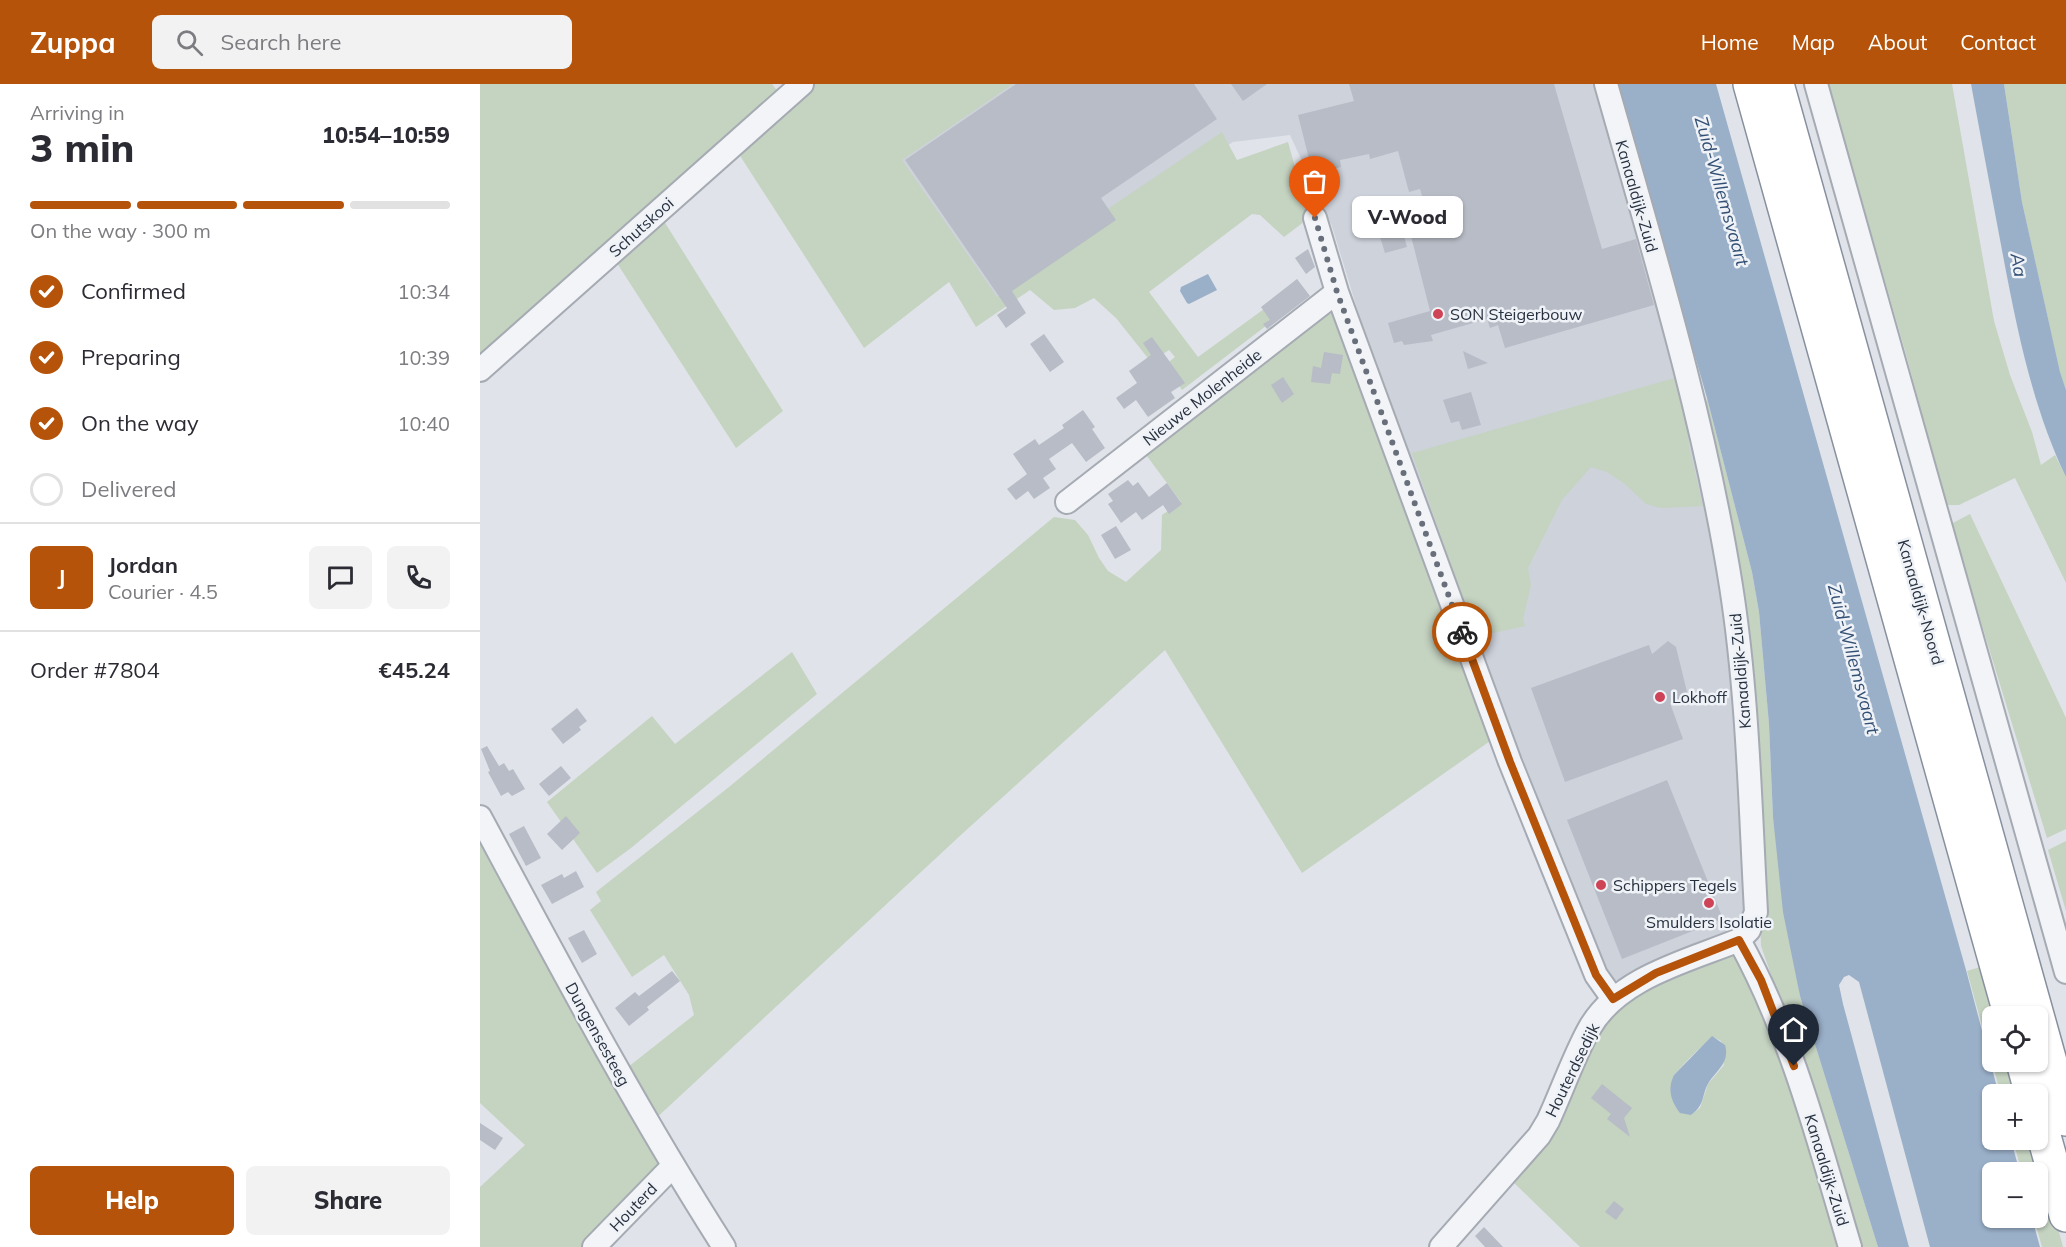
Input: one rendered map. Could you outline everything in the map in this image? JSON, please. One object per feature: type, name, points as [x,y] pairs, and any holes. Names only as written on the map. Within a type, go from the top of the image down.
[{"type":"highway","name":"Kanaaldijk-Noord","points":[[1750,84],[2008,1006]]},
{"type":"highway","name":"Kanaaldijk-Noord","points":[[1777,84],[2066,1119]]},
{"type":"highway","points":[[2048,1150],[2066,1215]]},
{"type":"street","name":"Schutskooi","points":[[480,370],[802,84]]},
{"type":"street","name":"Kanaaldijk-Zuid","points":[[1605,84],[1688,379],[1731,586],[1741,661],[1756,912],[1749,930],[1739,940],[1761,980],[1802,1088],[1850,1247]]},
{"type":"street","points":[[1816,84],[2066,972]]},
{"type":"street","points":[[1315,218],[1337,292],[1510,762],[1596,975],[1613,999]]},
{"type":"street","name":"Nieuwe Molenheide","points":[[1067,502],[1337,292]]},
{"type":"street","name":"Dungensesteeg","points":[[480,817],[672,1167],[724,1247]]},
{"type":"street","name":"Houterdsedijk","points":[[1441,1247],[1539,1136],[1551,1115],[1589,1028],[1613,999],[1656,973],[1739,940]]},
{"type":"street","name":"Houterd","points":[[594,1247],[672,1167]]},
{"type":"shaded area","points":[[989,84],[1597,84],[1663,307],[1730,632],[1748,916],[1737,934],[1621,980],[1610,980],[1507,719],[1359,315],[1332,226],[1290,135],[1233,142],[984,308],[891,155]]},
{"type":"green space","points":[[480,84],[772,84],[778,92],[480,359]]},
{"type":"green space","points":[[811,84],[1013,84],[902,160],[997,297],[1072,233],[1222,132],[1237,160],[1288,142],[1309,218],[1284,237],[1260,215],[1252,214],[1149,292],[1198,357],[1275,301],[1284,312],[1182,390],[1165,365],[1175,357],[1169,350],[1151,362],[1116,318],[1094,298],[1075,308],[1054,310],[1030,290],[976,327],[949,282],[864,348],[737,151]]},
{"type":"green space","points":[[1828,84],[1952,84],[1994,321],[2041,465],[2055,455],[2066,477],[2066,583],[2015,478],[1959,505],[1946,505],[1906,354]]},
{"type":"green space","points":[[2004,84],[2066,84],[2066,390],[2060,373],[2022,202]]},
{"type":"green space","points":[[662,218],[783,411],[736,448],[615,260]]},
{"type":"green space","points":[[1326,313],[1340,315],[1493,739],[1302,873],[1165,650],[963,833],[652,1122],[623,1071],[694,1015],[689,995],[664,955],[632,977],[590,910],[601,901],[596,892],[729,787],[1054,517],[1075,520],[1088,535],[1108,571],[1126,582],[1161,550],[1162,515],[1181,502],[1144,452]]},
{"type":"green space","points":[[1678,377],[1686,405],[1689,446],[1703,506],[1661,508],[1646,504],[1625,484],[1607,472],[1591,467],[1562,500],[1528,568],[1531,585],[1523,619],[1525,626],[1476,637],[1412,453]]},
{"type":"green space","points":[[1707,398],[1752,572],[1759,612],[1769,724],[1773,817],[1800,996],[1878,1247],[1854,1247],[1779,997],[1761,946],[1756,817],[1705,406]]},
{"type":"green space","points":[[1970,514],[2066,718],[2066,829],[2047,838],[1951,524]]},
{"type":"green space","points":[[792,652],[817,694],[631,848],[597,873],[547,802],[652,716],[675,744]]},
{"type":"green space","points":[[480,839],[548,969],[662,1170],[586,1247],[480,1247],[480,1187],[525,1145],[480,1103]]},
{"type":"green space","points":[[2066,841],[2066,911],[2048,850]]},
{"type":"green space","points":[[1734,951],[1783,1057],[1839,1247],[1580,1247],[1510,1179],[1600,1024],[1634,993]],"holes":[[[1715,1038],[1721,1041],[1724,1065],[1708,1084],[1700,1108],[1691,1115],[1674,1075],[1703,1046]]]},
{"type":"green space","points":[[1987,965],[1998,1006],[1982,1006],[1982,1026],[1967,971]]},
{"type":"green space","points":[[1995,1072],[2016,1072],[2019,1084],[1998,1084]]},
{"type":"green space","points":[[2016,1150],[2037,1150],[2040,1162],[2019,1162]]},
{"type":"green space","points":[[2048,1192],[2063,1247],[2042,1247],[2037,1228],[2048,1228]]},
{"type":"water","name":"Zuid-Willemsvaart","points":[[1617,84],[1716,84],[1966,970],[1982,1031],[1982,1072],[1993,1072],[1996,1084],[1982,1084],[1982,1150],[2014,1150],[2017,1162],[1982,1162],[1982,1228],[2035,1228],[2040,1247],[1930,1247],[1859,982],[1849,975],[1844,977],[1839,985],[1843,1004],[1909,1247],[1878,1247],[1800,996],[1783,912],[1773,817],[1769,724],[1759,612],[1752,572],[1707,398]]},
{"type":"water","name":"Aa","points":[[1971,84],[2004,84],[2022,202],[2066,390],[2066,477],[2043,421],[2026,363]]},
{"type":"water","points":[[1208,274],[1217,290],[1187,303],[1180,291],[1181,287]]},
{"type":"water","points":[[1712,1036],[1725,1045],[1725,1061],[1709,1082],[1696,1111],[1691,1115],[1680,1113],[1671,1095],[1674,1075]]},
{"type":"building","points":[[1016,84],[1194,84],[1217,119],[1101,198],[1116,220],[1012,291],[1026,313],[1006,328],[997,315],[1007,308],[905,160]]},
{"type":"building","points":[[1231,84],[1267,84],[1243,101]]},
{"type":"building","points":[[1349,84],[1554,84],[1602,249],[1636,239],[1654,305],[1505,348],[1498,325],[1490,328],[1487,319],[1431,335],[1433,341],[1404,345],[1402,341],[1394,343],[1388,323],[1430,311],[1411,236],[1432,230],[1420,189],[1409,192],[1398,151],[1370,159],[1369,154],[1340,160],[1341,167],[1319,173],[1318,169],[1312,171],[1298,115],[1354,101]]},
{"type":"building","points":[[1398,214],[1407,247],[1385,253],[1380,237],[1372,237],[1368,223]]},
{"type":"building","points":[[1308,249],[1315,267],[1306,274],[1295,258]]},
{"type":"building","points":[[1297,279],[1310,296],[1267,329],[1263,324],[1270,320],[1261,307]]},
{"type":"building","points":[[1044,334],[1064,362],[1050,372],[1030,344]]},
{"type":"building","points":[[1152,337],[1185,383],[1171,392],[1175,398],[1148,417],[1136,400],[1124,409],[1116,398],[1137,383],[1129,371],[1151,355],[1143,343]]},
{"type":"building","points":[[1463,351],[1488,363],[1468,369]]},
{"type":"building","points":[[1324,352],[1343,355],[1340,374],[1332,373],[1330,384],[1311,382],[1313,366],[1321,368]]},
{"type":"building","points":[[1283,377],[1294,394],[1282,403],[1271,385]]},
{"type":"building","points":[[1471,392],[1481,425],[1462,430],[1459,421],[1451,423],[1443,400]]},
{"type":"building","points":[[1083,410],[1095,427],[1092,429],[1105,448],[1086,462],[1072,443],[1049,459],[1056,469],[1043,478],[1050,488],[1034,499],[1028,491],[1016,500],[1007,489],[1027,474],[1013,454],[1035,439],[1039,445],[1064,428],[1062,425]]},
{"type":"building","points":[[1128,480],[1133,486],[1138,482],[1149,497],[1167,483],[1182,504],[1169,514],[1163,505],[1142,520],[1136,512],[1121,523],[1108,504],[1113,501],[1108,494]]},
{"type":"building","points":[[1116,526],[1131,550],[1115,559],[1101,535]]},
{"type":"building","points":[[1668,641],[1676,647],[1688,696],[1670,703],[1683,739],[1565,782],[1531,688],[1649,645],[1652,654]]},
{"type":"building","points":[[577,708],[587,721],[579,727],[581,730],[563,744],[551,729]]},
{"type":"building","points":[[487,746],[499,766],[504,763],[509,771],[513,769],[525,789],[512,796],[508,792],[501,796],[488,772],[490,771],[481,749]]},
{"type":"building","points":[[561,766],[571,778],[549,796],[539,784]]},
{"type":"building","points":[[1667,780],[1723,919],[1622,959],[1567,820]]},
{"type":"building","points":[[566,816],[580,833],[562,850],[547,834]]},
{"type":"building","points":[[524,826],[541,858],[526,866],[509,834]]},
{"type":"building","points":[[576,871],[584,887],[552,904],[541,885],[562,874],[564,878]]},
{"type":"building","points":[[584,930],[597,954],[582,963],[568,938]]},
{"type":"building","points":[[672,971],[680,981],[647,1007],[649,1010],[629,1026],[615,1008],[635,992],[639,996]]},
{"type":"building","points":[[1602,1084],[1632,1108],[1624,1118],[1630,1137],[1607,1119],[1611,1114],[1591,1098]]},
{"type":"building","points":[[480,1123],[503,1138],[495,1150],[480,1140]]},
{"type":"building","points":[[1614,1201],[1624,1209],[1616,1220],[1605,1212]]},
{"type":"building","points":[[1484,1227],[1503,1247],[1485,1247],[1475,1236]]},
{"type":"way so far","points":[[1315,218],[1337,292],[1462,632]]},
{"type":"place","name":"V-Wood","points":[[1315,218]]},
{"type":"place","name":"SON Steigerbouw","points":[[1438,314]]},
{"type":"place","name":"Lokhoff","points":[[1660,697]]},
{"type":"place","name":"Schippers Tegels","points":[[1601,885]]},
{"type":"place","name":"Smulders Isolatie","points":[[1709,903]]},
{"type":"route","points":[[1462,632],[1510,762],[1596,975],[1613,999],[1656,973],[1739,940],[1761,980],[1794,1066]]}]
